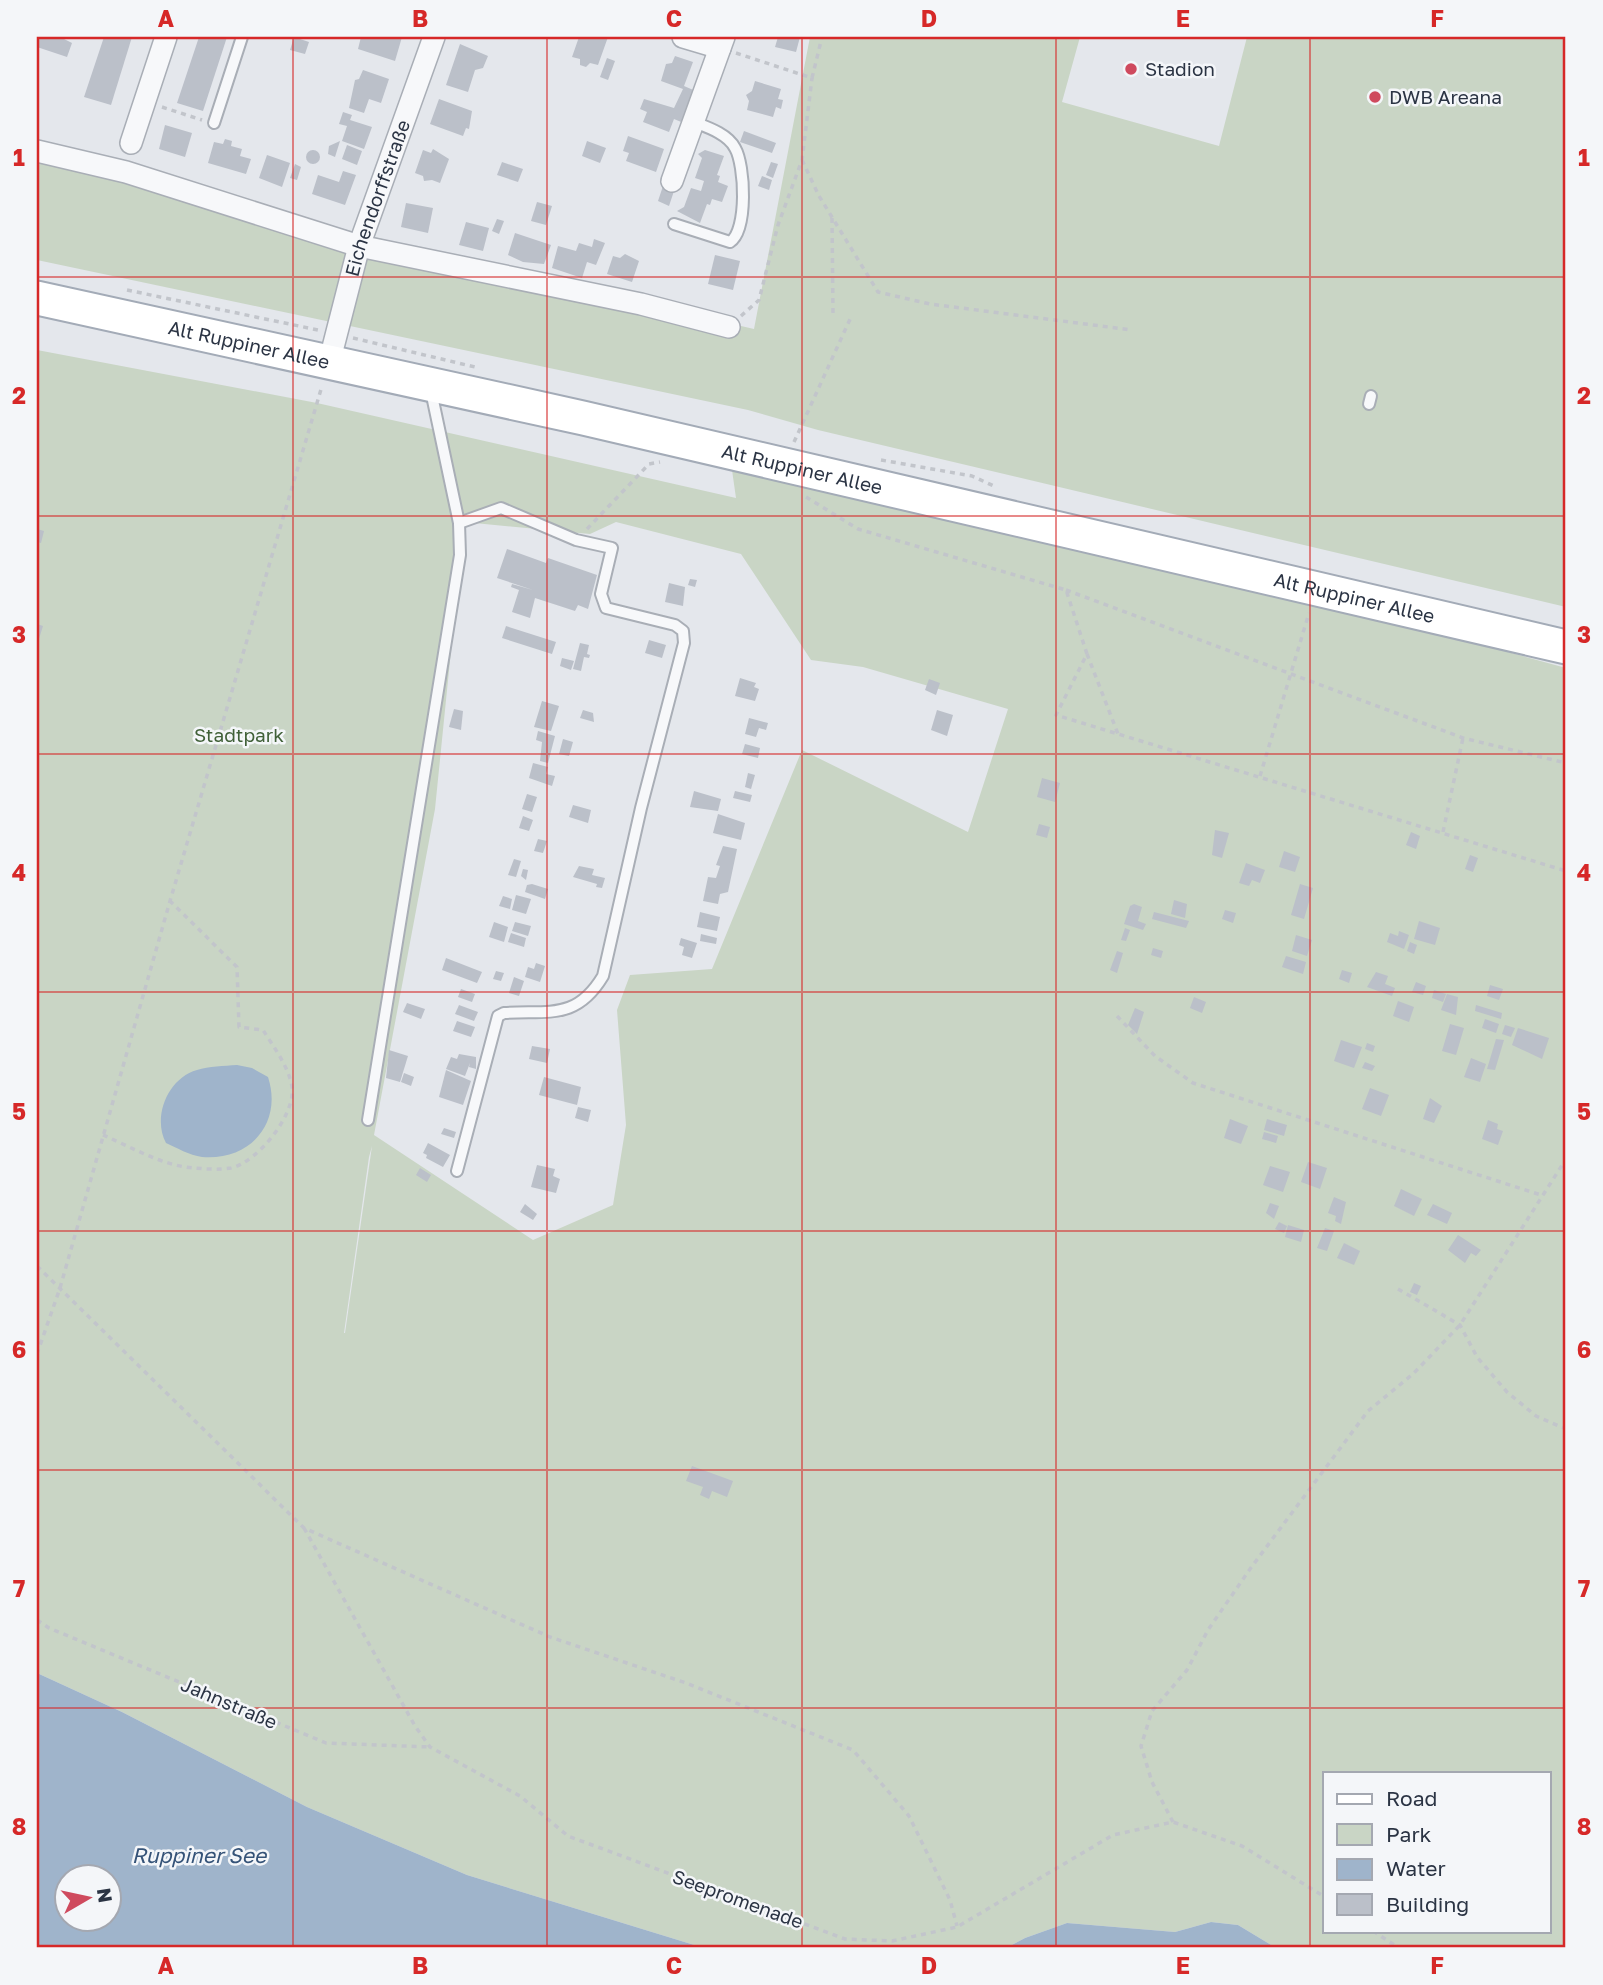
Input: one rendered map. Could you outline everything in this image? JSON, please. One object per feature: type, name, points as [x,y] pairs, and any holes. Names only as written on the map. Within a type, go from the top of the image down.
[{"type":"main road","name":"Alt Ruppiner Allee","points":[[37,298],[429,384],[1317,587],[1566,647]]},
{"type":"street","points":[[131,144],[166,37]]},
{"type":"street","name":"Eichendorffstraße","points":[[329,362],[359,246],[433,37]]},
{"type":"street","points":[[672,181],[722,43],[683,37]]},
{"type":"street","points":[[37,151],[126,172],[359,246],[641,304],[729,327]]},
{"type":"lane","points":[[216,118],[242,37]]},
{"type":"lane","points":[[674,224],[730,242],[739,231],[743,167],[735,146],[727,138],[694,122]]},
{"type":"lane","points":[[368,1121],[460,555],[459,523],[429,384]]},
{"type":"lane","points":[[457,1171],[498,1016],[504,1013],[560,1012],[592,995],[603,976],[640,808],[684,643],[683,631],[675,625],[606,608],[601,594],[612,548],[576,540],[501,508],[459,523]]},
{"type":"path","points":[[729,327],[759,300],[778,225],[802,160],[812,78],[822,37]]},
{"type":"path","points":[[722,43],[812,78]]},
{"type":"path","points":[[144,101],[206,121],[216,118]]},
{"type":"path","points":[[802,160],[832,217],[878,292],[930,304],[1132,330]]},
{"type":"path","points":[[832,217],[833,314]]},
{"type":"path","points":[[794,442],[851,317]]},
{"type":"path","points":[[37,1354],[60,1288],[170,901],[329,362]]},
{"type":"path","points":[[576,540],[649,464],[671,459]]},
{"type":"path","points":[[797,493],[858,529],[1066,590],[1463,738],[1566,763]]},
{"type":"path","points":[[1260,776],[1317,587]]},
{"type":"path","points":[[1066,590],[1118,734]]},
{"type":"path","points":[[1087,654],[1056,715],[1566,871]]},
{"type":"path","points":[[1443,833],[1463,738]]},
{"type":"path","points":[[103,1135],[153,1157],[190,1168],[232,1168],[261,1151],[282,1123],[293,1088],[282,1062],[263,1030],[239,1027],[237,967],[170,901]]},
{"type":"path","points":[[1117,1016],[1155,1056],[1193,1083],[1541,1195]]},
{"type":"path","points":[[1323,1897],[1242,1846],[1173,1822],[1152,1782],[1141,1746],[1152,1711],[1187,1670],[1208,1630],[1250,1569],[1368,1411],[1413,1374],[1460,1325],[1566,1159]]},
{"type":"path","points":[[37,1266],[304,1528],[550,1637],[686,1683],[853,1749],[909,1816],[950,1900],[957,1927]]},
{"type":"path","points":[[1398,1289],[1460,1325],[1477,1357],[1507,1392],[1536,1416],[1566,1429]]},
{"type":"path","name":"Seepromenade","points":[[304,1528],[415,1726],[430,1747],[520,1796],[568,1836],[845,1939],[891,1941],[957,1927],[1113,1835],[1173,1822]]},
{"type":"path","name":"Jahnstraße","points":[[37,1620],[49,1628],[326,1743],[430,1747]]},
{"type":"path","points":[[1375,1932],[1399,1948]]},
{"type":"green space","points":[[810,37],[1080,37],[1062,102],[1219,146],[1247,37],[1566,37],[1566,607],[818,430],[748,410],[37,260],[37,151],[555,283],[754,329]]},
{"type":"green space","name":"Stadtpark","points":[[37,350],[317,403],[736,498],[730,456],[1302,595],[1566,668],[1566,1948],[1276,1948],[1238,1925],[1211,1922],[1175,1932],[1067,1923],[1006,1948],[704,1948],[467,1875],[307,1807],[122,1712],[37,1673]],"holes":[[[464,522],[590,534],[616,522],[741,554],[811,660],[863,667],[1008,709],[968,832],[802,750],[712,969],[630,975],[617,1010],[626,1125],[613,1205],[533,1240],[374,1135],[435,809]],[[372,1146],[345,1333],[344,1333],[369,1157]]]},
{"type":"water","points":[[237,1065],[252,1068],[268,1077],[271,1109],[259,1136],[235,1153],[219,1157],[197,1156],[166,1143],[162,1133],[162,1111],[165,1100],[178,1081],[187,1074],[202,1069]]},
{"type":"water","name":"Ruppiner See","points":[[37,1673],[122,1712],[307,1807],[467,1875],[704,1948],[37,1948]]},
{"type":"water","points":[[1211,1922],[1238,1925],[1276,1948],[1006,1948],[1067,1923],[1175,1932]]},
{"type":"building","points":[[40,37],[60,37],[72,43],[67,57],[37,47]]},
{"type":"building","points":[[104,37],[132,37],[111,105],[84,97]]},
{"type":"building","points":[[199,37],[227,37],[203,111],[177,103]]},
{"type":"building","points":[[294,37],[309,42],[305,54],[290,50]]},
{"type":"building","points":[[361,37],[402,37],[395,61],[358,49]]},
{"type":"building","points":[[579,37],[608,37],[598,65],[590,63],[586,67],[580,65],[580,59],[572,57]]},
{"type":"building","points":[[778,37],[800,37],[796,52],[775,47]]},
{"type":"building","points":[[460,44],[488,56],[483,68],[475,70],[468,92],[446,85]]},
{"type":"building","points":[[675,56],[693,62],[684,86],[698,92],[686,124],[674,119],[669,132],[643,122],[647,112],[640,109],[644,99],[674,108],[683,89],[661,81],[666,64],[672,63]]},
{"type":"building","points":[[607,58],[615,61],[608,80],[600,77]]},
{"type":"building","points":[[363,70],[389,79],[381,103],[369,99],[364,113],[349,108],[355,80],[359,79]]},
{"type":"building","points":[[755,81],[781,89],[778,99],[783,100],[781,109],[776,107],[773,117],[747,110],[749,101],[746,95],[752,91]]},
{"type":"building","points":[[439,99],[472,111],[469,129],[466,128],[463,136],[430,124]]},
{"type":"building","points":[[343,112],[352,115],[350,120],[372,127],[364,149],[342,141],[347,126],[339,124]]},
{"type":"building","points":[[165,125],[192,133],[185,157],[159,149]]},
{"type":"building","points":[[744,131],[776,143],[772,153],[740,142]]},
{"type":"building","points":[[628,136],[664,149],[656,172],[626,161],[629,153],[623,151]]},
{"type":"building","points":[[225,139],[232,141],[231,146],[242,149],[240,156],[251,159],[246,174],[208,163],[214,142],[223,144]]},
{"type":"building","points":[[340,141],[335,157],[328,154],[329,146]]},
{"type":"building","points":[[587,141],[606,148],[600,163],[582,156]]},
{"type":"building","points":[[347,145],[362,151],[357,165],[342,159]]},
{"type":"building","points":[[433,149],[449,159],[440,183],[424,181],[423,176],[415,173],[423,150],[431,153]]},
{"type":"building","points":[[313,150],[318,152],[318,162],[313,164],[308,162],[306,157],[308,152]]},
{"type":"building","points":[[705,150],[724,156],[717,175],[720,176],[718,182],[728,186],[722,202],[712,199],[710,205],[707,204],[700,223],[677,211],[684,207],[691,188],[701,191],[704,181],[695,178],[702,158],[698,154]]},
{"type":"building","points":[[267,155],[290,163],[282,187],[259,178]]},
{"type":"building","points":[[502,162],[523,169],[518,182],[497,175]]},
{"type":"building","points":[[771,162],[778,164],[773,178],[766,175]]},
{"type":"building","points":[[295,164],[301,167],[297,180],[290,178]]},
{"type":"building","points":[[343,171],[356,175],[345,205],[312,194],[318,175],[339,182]]},
{"type":"building","points":[[762,176],[772,180],[769,190],[758,186]]},
{"type":"building","points":[[663,186],[674,191],[669,206],[658,201]]},
{"type":"building","points":[[537,202],[552,206],[546,225],[531,221]]},
{"type":"building","points":[[406,203],[433,208],[428,233],[401,227]]},
{"type":"building","points":[[497,219],[504,221],[499,234],[492,231]]},
{"type":"building","points":[[466,222],[489,228],[483,251],[459,245]]},
{"type":"building","points":[[515,233],[551,245],[544,264],[523,262],[508,255]]},
{"type":"building","points":[[594,239],[605,243],[596,265],[587,262],[582,278],[552,268],[558,246],[576,251],[579,243],[592,247]]},
{"type":"building","points":[[625,254],[639,261],[632,282],[607,274],[613,256],[620,258]]},
{"type":"building","points":[[715,255],[740,261],[733,290],[708,284]]},
{"type":"building","points":[[37,529],[44,531],[41,543],[37,542]]},
{"type":"building","points":[[507,549],[546,563],[548,558],[597,575],[588,609],[578,605],[575,611],[535,598],[530,618],[512,612],[519,590],[511,587],[512,584],[533,590],[497,578]]},
{"type":"building","points":[[690,579],[697,580],[695,587],[688,585]]},
{"type":"building","points":[[669,583],[685,587],[683,606],[665,602]]},
{"type":"building","points":[[37,624],[43,626],[37,645]]},
{"type":"building","points":[[506,626],[556,642],[552,654],[502,638]]},
{"type":"building","points":[[649,640],[666,645],[662,658],[645,653]]},
{"type":"building","points":[[580,643],[589,645],[587,654],[590,655],[589,658],[584,657],[581,671],[573,669]]},
{"type":"building","points":[[562,658],[574,661],[571,670],[560,666]]},
{"type":"building","points":[[740,678],[756,683],[754,687],[759,689],[755,701],[735,696]]},
{"type":"building","points":[[929,679],[940,683],[936,695],[925,690]]},
{"type":"building","points":[[542,701],[559,706],[551,731],[534,727]]},
{"type":"building","points":[[454,709],[463,711],[461,730],[449,727]]},
{"type":"building","points":[[583,710],[593,713],[594,722],[580,718]]},
{"type":"building","points":[[937,710],[953,715],[947,736],[931,730]]},
{"type":"building","points":[[749,718],[768,723],[766,730],[759,728],[756,737],[745,734]]},
{"type":"building","points":[[538,731],[555,736],[548,763],[540,761],[542,742],[536,740]]},
{"type":"building","points":[[563,739],[573,742],[569,756],[559,754]]},
{"type":"building","points":[[745,744],[760,748],[758,758],[742,754]]},
{"type":"building","points":[[533,763],[548,767],[546,774],[555,776],[552,786],[529,778]]},
{"type":"building","points":[[748,773],[755,775],[751,789],[745,787]]},
{"type":"building","points":[[1042,778],[1060,783],[1055,802],[1037,797]]},
{"type":"building","points":[[694,791],[721,799],[718,811],[690,807]]},
{"type":"building","points":[[735,791],[752,795],[750,802],[733,798]]},
{"type":"building","points":[[527,794],[537,797],[532,812],[522,809]]},
{"type":"building","points":[[573,805],[591,810],[588,823],[569,817]]},
{"type":"building","points":[[718,814],[745,823],[741,840],[713,833]]},
{"type":"building","points":[[523,816],[533,820],[529,831],[519,828]]},
{"type":"building","points":[[1039,824],[1050,827],[1047,838],[1036,835]]},
{"type":"building","points":[[1215,830],[1229,833],[1222,858],[1212,855]]},
{"type":"building","points":[[1411,832],[1420,836],[1416,849],[1406,845]]},
{"type":"building","points":[[538,839],[547,841],[543,853],[534,851]]},
{"type":"building","points":[[723,846],[737,849],[728,892],[720,894],[718,904],[703,901],[708,877],[716,878],[720,866],[716,865]]},
{"type":"building","points":[[1284,851],[1300,857],[1295,872],[1279,867]]},
{"type":"building","points":[[1470,855],[1478,858],[1473,872],[1465,869]]},
{"type":"building","points":[[514,859],[521,861],[516,877],[508,875]]},
{"type":"building","points":[[1246,863],[1265,870],[1260,883],[1252,880],[1249,886],[1239,883]]},
{"type":"building","points":[[579,866],[594,869],[592,875],[605,878],[602,888],[573,877]]},
{"type":"building","points":[[523,869],[528,870],[526,880],[521,876]]},
{"type":"building","points":[[1300,884],[1313,888],[1304,919],[1291,915]]},
{"type":"building","points":[[527,885],[548,889],[545,899],[525,892]]},
{"type":"building","points":[[516,895],[531,899],[526,914],[512,910]]},
{"type":"building","points":[[503,896],[512,899],[510,909],[499,906]]},
{"type":"building","points":[[1174,900],[1187,904],[1185,918],[1171,914]]},
{"type":"building","points":[[1134,904],[1142,907],[1138,921],[1146,924],[1143,930],[1124,924],[1130,906]]},
{"type":"building","points":[[1225,910],[1236,913],[1233,923],[1222,919]]},
{"type":"building","points":[[700,912],[720,917],[717,931],[697,927]]},
{"type":"building","points":[[1154,912],[1189,921],[1186,928],[1152,919]]},
{"type":"building","points":[[1419,921],[1440,928],[1435,945],[1414,939]]},
{"type":"building","points":[[494,922],[508,927],[504,942],[489,937]]},
{"type":"building","points":[[515,922],[531,926],[528,936],[512,931]]},
{"type":"building","points":[[1125,928],[1130,930],[1126,941],[1121,940]]},
{"type":"building","points":[[1399,931],[1409,935],[1404,949],[1387,942],[1390,933],[1398,936]]},
{"type":"building","points":[[511,933],[526,938],[524,947],[508,942]]},
{"type":"building","points":[[701,934],[717,938],[716,944],[700,941]]},
{"type":"building","points":[[1296,935],[1312,940],[1307,956],[1292,951]]},
{"type":"building","points":[[681,938],[697,943],[692,958],[682,955],[684,947],[679,945]]},
{"type":"building","points":[[1410,942],[1417,945],[1414,954],[1407,951]]},
{"type":"building","points":[[1153,948],[1163,951],[1161,958],[1151,955]]},
{"type":"building","points":[[1117,951],[1123,953],[1117,973],[1110,970]]},
{"type":"building","points":[[1286,956],[1306,962],[1303,974],[1282,967]]},
{"type":"building","points":[[446,958],[482,972],[477,983],[442,970]]},
{"type":"building","points":[[536,963],[545,966],[540,982],[525,977],[528,967],[534,969]]},
{"type":"building","points":[[1342,970],[1352,973],[1349,983],[1339,979]]},
{"type":"building","points":[[496,971],[504,973],[501,981],[493,979]]},
{"type":"building","points":[[1376,972],[1388,976],[1385,984],[1395,988],[1392,996],[1367,987]]},
{"type":"building","points":[[514,977],[524,981],[519,996],[509,993]]},
{"type":"building","points":[[1416,982],[1426,986],[1423,995],[1412,992]]},
{"type":"building","points":[[1490,985],[1503,989],[1499,1000],[1487,996]]},
{"type":"building","points":[[461,989],[475,994],[472,1002],[458,997]]},
{"type":"building","points":[[1434,990],[1446,994],[1443,1002],[1432,998]]},
{"type":"building","points":[[1447,994],[1458,997],[1456,1015],[1441,1010]]},
{"type":"building","points":[[1194,997],[1206,1002],[1202,1013],[1190,1008]]},
{"type":"building","points":[[1398,1001],[1414,1007],[1409,1022],[1393,1016]]},
{"type":"building","points":[[407,1003],[425,1009],[421,1019],[403,1012]]},
{"type":"building","points":[[459,1005],[478,1012],[474,1021],[455,1014]]},
{"type":"building","points":[[1476,1005],[1502,1013],[1501,1019],[1475,1011]]},
{"type":"building","points":[[1135,1008],[1144,1012],[1137,1034],[1128,1025]]},
{"type":"building","points":[[1485,1019],[1499,1024],[1496,1033],[1482,1028]]},
{"type":"building","points":[[457,1021],[475,1027],[471,1037],[453,1031]]},
{"type":"building","points":[[1450,1024],[1464,1028],[1456,1055],[1442,1051]]},
{"type":"building","points":[[1505,1025],[1515,1028],[1511,1037],[1502,1034]]},
{"type":"building","points":[[1518,1028],[1549,1038],[1542,1059],[1512,1045]]},
{"type":"building","points":[[1496,1039],[1504,1040],[1495,1070],[1487,1069]]},
{"type":"building","points":[[1341,1040],[1362,1047],[1354,1068],[1334,1061]]},
{"type":"building","points":[[1367,1043],[1375,1046],[1373,1052],[1365,1049]]},
{"type":"building","points":[[532,1046],[550,1049],[547,1063],[529,1059]]},
{"type":"building","points":[[389,1050],[408,1056],[400,1082],[386,1078]]},
{"type":"building","points":[[459,1054],[476,1057],[476,1069],[469,1067],[470,1063],[465,1076],[446,1069],[451,1057],[457,1059]]},
{"type":"building","points":[[1471,1058],[1486,1064],[1480,1082],[1464,1077]]},
{"type":"building","points":[[1365,1062],[1375,1066],[1372,1071],[1362,1068]]},
{"type":"building","points":[[446,1070],[471,1081],[463,1105],[439,1097]]},
{"type":"building","points":[[404,1073],[414,1077],[411,1086],[401,1082]]},
{"type":"building","points":[[544,1077],[581,1087],[577,1105],[539,1095]]},
{"type":"building","points":[[1370,1088],[1389,1095],[1381,1116],[1362,1109]]},
{"type":"building","points":[[1430,1098],[1442,1106],[1434,1123],[1423,1119]]},
{"type":"building","points":[[578,1107],[591,1110],[588,1122],[575,1118]]},
{"type":"building","points":[[1230,1119],[1248,1126],[1241,1144],[1224,1138]]},
{"type":"building","points":[[1267,1119],[1287,1125],[1284,1136],[1264,1130]]},
{"type":"building","points":[[1488,1120],[1498,1124],[1497,1129],[1503,1131],[1498,1145],[1482,1139]]},
{"type":"building","points":[[444,1128],[456,1132],[454,1138],[441,1134]]},
{"type":"building","points":[[1264,1132],[1278,1136],[1276,1143],[1262,1139]]},
{"type":"building","points":[[428,1143],[450,1155],[443,1167],[426,1158],[427,1155],[423,1153]]},
{"type":"building","points":[[1308,1162],[1327,1168],[1320,1189],[1301,1182]]},
{"type":"building","points":[[537,1165],[555,1169],[553,1176],[560,1179],[556,1193],[531,1187]]},
{"type":"building","points":[[1270,1166],[1290,1172],[1283,1192],[1263,1185]]},
{"type":"building","points":[[420,1168],[431,1175],[427,1182],[416,1175]]},
{"type":"building","points":[[1401,1189],[1422,1199],[1414,1216],[1394,1206]]},
{"type":"building","points":[[1334,1197],[1346,1202],[1341,1224],[1335,1221],[1336,1216],[1328,1213]]},
{"type":"building","points":[[1270,1203],[1279,1206],[1274,1219],[1266,1213]]},
{"type":"building","points":[[525,1204],[537,1214],[533,1220],[520,1212]]},
{"type":"building","points":[[1433,1204],[1452,1213],[1447,1224],[1427,1215]]},
{"type":"building","points":[[1279,1222],[1287,1226],[1284,1233],[1275,1229]]},
{"type":"building","points":[[1288,1225],[1304,1230],[1301,1242],[1285,1237]]},
{"type":"building","points":[[1325,1228],[1334,1231],[1327,1251],[1317,1248]]},
{"type":"building","points":[[1458,1235],[1481,1250],[1476,1256],[1471,1253],[1465,1263],[1448,1250]]},
{"type":"building","points":[[1344,1243],[1360,1251],[1354,1265],[1337,1258]]},
{"type":"building","points":[[1414,1283],[1421,1286],[1417,1295],[1410,1292]]},
{"type":"building","points":[[692,1466],[733,1481],[727,1497],[712,1491],[709,1499],[700,1495],[703,1487],[686,1481]]},
{"type":"place","name":"Stadion","points":[[1131,69]]},
{"type":"place","name":"DWB Areana","points":[[1375,97]]}]
